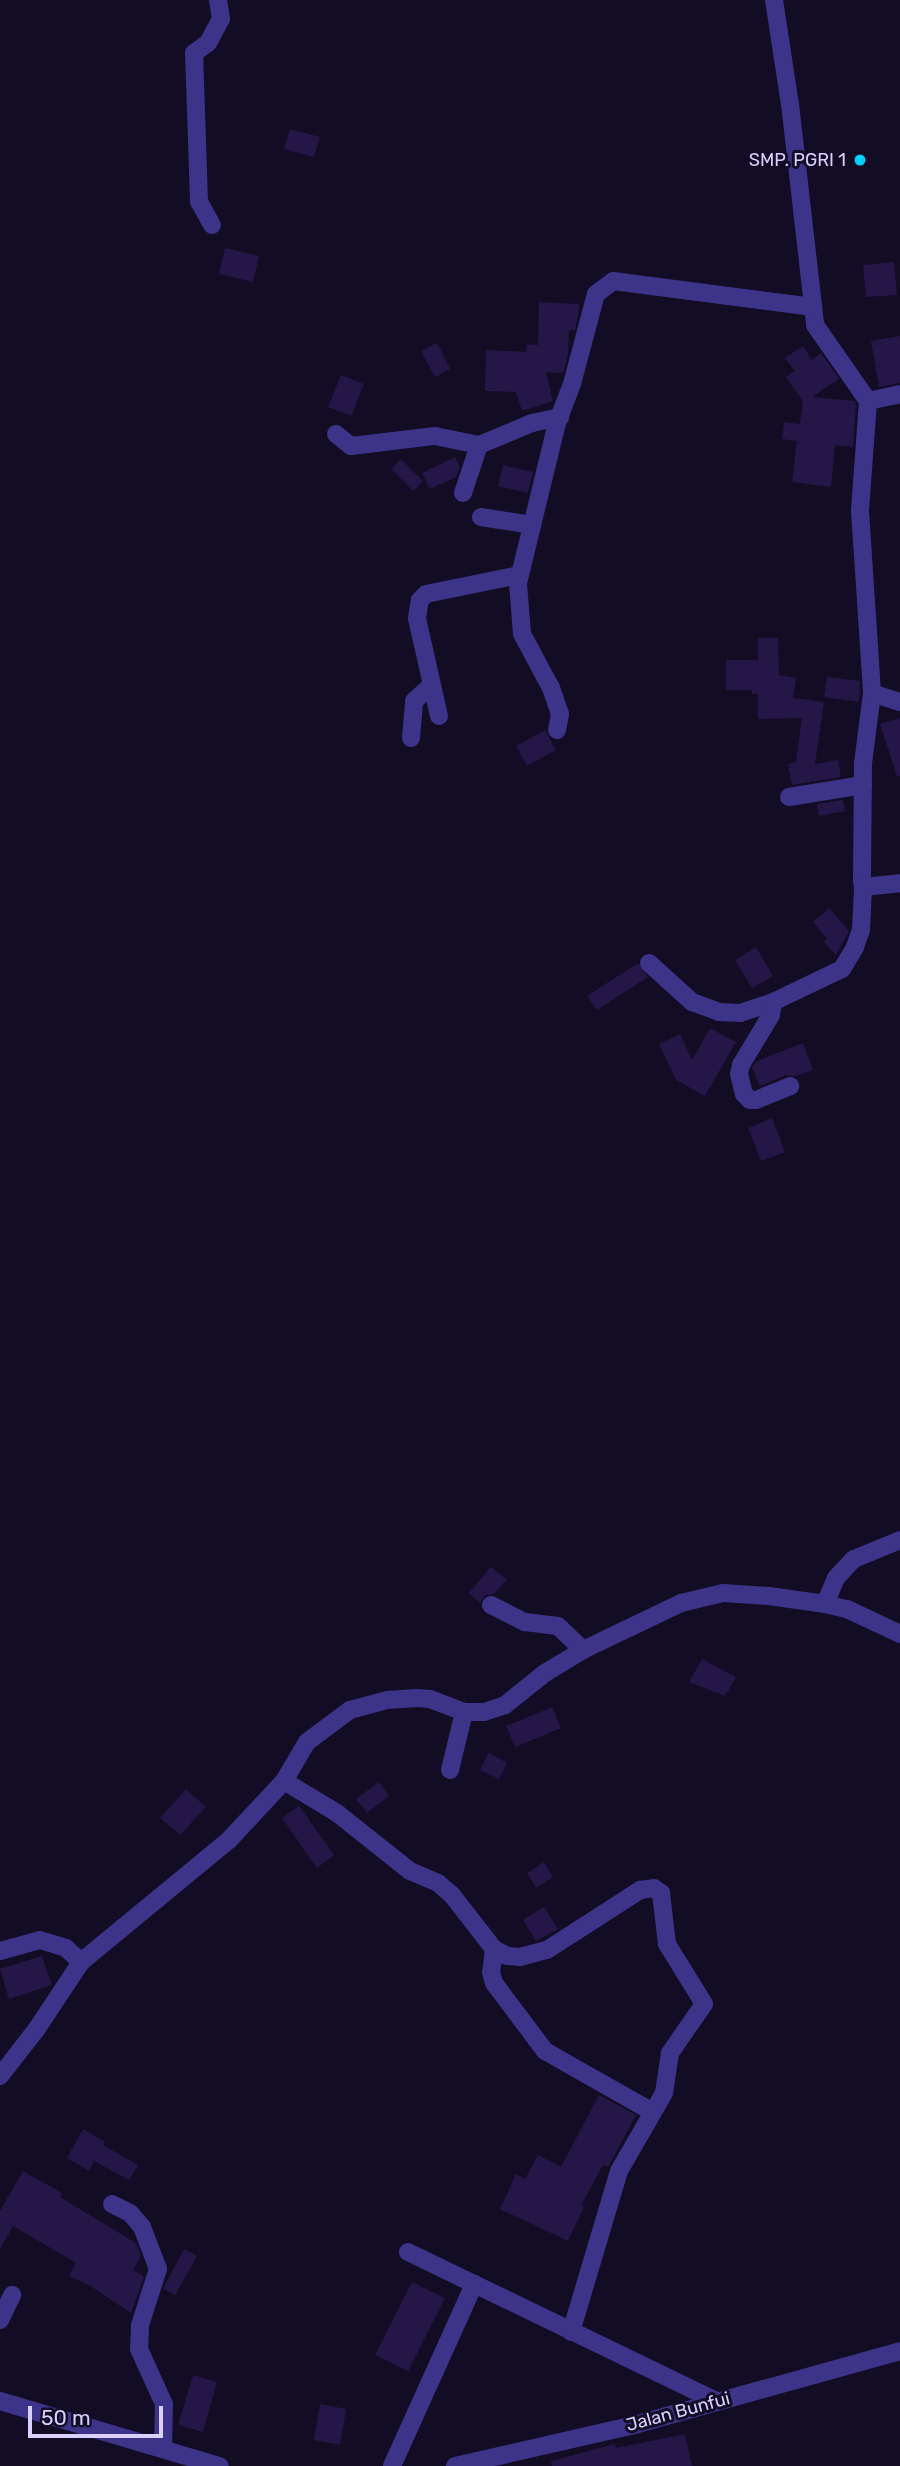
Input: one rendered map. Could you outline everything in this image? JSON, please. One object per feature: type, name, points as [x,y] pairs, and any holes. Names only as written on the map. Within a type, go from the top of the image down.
[{"type":"street","points":[[212,225],[199,202],[194,53],[208,43],[221,19],[218,0]]},
{"type":"street","points":[[649,963],[692,1002],[719,1012],[740,1013],[773,1002],[842,969],[855,947],[860,930],[863,887],[863,763],[872,693],[860,512],[868,401],[844,362],[825,342],[816,325],[792,117],[774,0]]},
{"type":"street","points":[[558,730],[559,714],[551,688],[522,634],[518,604],[519,575],[559,417],[572,384],[596,294],[608,282],[813,307]]},
{"type":"street","points":[[868,401],[900,394]]},
{"type":"street","points":[[336,434],[351,446],[435,436],[479,445],[531,423],[559,417]]},
{"type":"street","points":[[463,494],[479,445]]},
{"type":"street","points":[[481,517],[532,525]]},
{"type":"street","points":[[439,716],[417,618],[420,600],[426,594],[519,575]]},
{"type":"street","points":[[411,738],[414,701],[432,685]]},
{"type":"street","points":[[872,693],[900,702]]},
{"type":"street","points":[[789,797],[863,785]]},
{"type":"street","points":[[863,887],[900,883]]},
{"type":"street","points":[[773,1002],[771,1015],[741,1065],[739,1074],[744,1094],[750,1100],[790,1086]]},
{"type":"street","points":[[825,1604],[836,1578],[854,1559],[900,1540]]},
{"type":"street","points":[[0,2076],[36,2030],[81,1962],[229,1840],[284,1781],[307,1742],[350,1710],[387,1700],[418,1698],[430,1699],[464,1712],[484,1712],[505,1705],[545,1673],[583,1650],[681,1603],[712,1595],[749,1594],[825,1604],[847,1609],[900,1634]]},
{"type":"street","points":[[491,1605],[525,1622],[558,1626],[583,1650]]},
{"type":"street","points":[[450,1770],[464,1712]]},
{"type":"street","points":[[284,1781],[337,1813],[410,1871],[438,1883],[452,1895],[494,1949],[520,1957],[547,1950],[640,1890],[654,1888],[660,1891],[667,1944],[704,2004],[670,2053],[664,2093],[619,2171],[571,2332]]},
{"type":"street","points":[[0,1951],[40,1940],[66,1948],[81,1962]]},
{"type":"street","points":[[494,1949],[491,1972],[494,1983],[545,2051],[653,2112]]},
{"type":"street","points":[[112,2204],[130,2213],[142,2227],[158,2269],[140,2325],[139,2349],[164,2404],[163,2449]]},
{"type":"street","points":[[408,2252],[716,2401]]},
{"type":"street","points":[[392,2466],[474,2284]]},
{"type":"street","points":[[0,2320],[12,2295]]},
{"type":"street","name":"Jalan Bunfui","points":[[455,2466],[522,2458],[900,2351]]},
{"type":"street","points":[[4,2407],[220,2466]]},
{"type":"building","points":[[290,129],[320,137],[314,157],[284,149]]},
{"type":"building","points":[[225,248],[259,256],[253,282],[219,274]]},
{"type":"building","points":[[894,262],[897,295],[866,297],[863,265]]},
{"type":"building","points":[[539,302],[579,304],[578,316],[575,330],[569,330],[568,354],[563,373],[546,372],[553,401],[522,411],[516,392],[485,391],[486,350],[526,352],[527,344],[538,345]]},
{"type":"building","points":[[900,336],[900,383],[879,387],[871,341]]},
{"type":"building","points":[[437,343],[450,369],[435,377],[421,351]]},
{"type":"building","points":[[803,346],[812,360],[821,353],[839,379],[812,397],[854,401],[856,404],[853,447],[835,445],[831,487],[792,482],[797,441],[782,439],[784,422],[800,424],[803,401],[786,377],[795,371],[785,358]]},
{"type":"building","points":[[341,375],[364,384],[351,416],[328,407]]},
{"type":"building","points":[[455,457],[460,467],[456,477],[430,489],[422,473]]},
{"type":"building","points":[[401,459],[423,481],[413,491],[391,469]]},
{"type":"building","points":[[503,465],[533,472],[528,493],[498,486]]},
{"type":"building","points":[[758,638],[778,638],[779,675],[796,678],[793,698],[824,702],[815,764],[838,760],[841,777],[792,785],[788,764],[796,762],[802,718],[758,719],[758,694],[752,694],[752,690],[726,690],[726,660],[758,660]]},
{"type":"building","points":[[827,677],[860,681],[859,702],[824,697]]},
{"type":"building","points":[[900,718],[900,776],[897,776],[880,724]]},
{"type":"building","points":[[545,730],[556,750],[527,766],[516,746]]},
{"type":"building","points":[[843,800],[845,811],[819,816],[817,804]]},
{"type":"building","points":[[829,908],[849,931],[836,955],[824,942],[827,939],[813,922]]},
{"type":"building","points":[[756,947],[773,976],[752,988],[735,960]]},
{"type":"building","points":[[638,963],[648,977],[597,1010],[587,996]]},
{"type":"building","points":[[710,1028],[736,1042],[705,1096],[676,1080],[659,1044],[680,1034],[692,1060]]},
{"type":"building","points":[[803,1043],[813,1070],[796,1076],[786,1075],[760,1086],[752,1068],[757,1061]]},
{"type":"building","points":[[772,1118],[785,1152],[761,1161],[748,1128]]},
{"type":"building","points":[[491,1567],[507,1580],[494,1594],[485,1595],[480,1603],[469,1593]]},
{"type":"building","points":[[702,1659],[736,1677],[725,1696],[689,1682]]},
{"type":"building","points":[[552,1707],[561,1728],[515,1747],[506,1726]]},
{"type":"building","points":[[489,1753],[507,1763],[499,1779],[480,1770]]},
{"type":"building","points":[[379,1782],[389,1796],[367,1813],[356,1799]]},
{"type":"building","points":[[186,1789],[206,1807],[180,1835],[160,1818]]},
{"type":"building","points":[[299,1806],[334,1855],[317,1868],[282,1818]]},
{"type":"building","points":[[544,1862],[553,1877],[536,1888],[527,1873]]},
{"type":"building","points":[[544,1907],[558,1929],[536,1941],[523,1920]]},
{"type":"building","points":[[42,1956],[52,1985],[9,1999],[0,1969]]},
{"type":"building","points":[[599,2095],[636,2115],[608,2167],[603,2165],[581,2205],[584,2207],[568,2241],[500,2209],[516,2174],[525,2179],[538,2155],[561,2167]]},
{"type":"building","points":[[83,2129],[105,2142],[103,2145],[138,2165],[129,2180],[94,2161],[89,2171],[67,2158]]},
{"type":"building","points":[[23,2171],[62,2193],[60,2197],[136,2243],[141,2256],[133,2270],[144,2277],[131,2313],[89,2285],[69,2276],[76,2263],[13,2226],[0,2249],[0,2211]]},
{"type":"building","points":[[184,2249],[197,2256],[175,2295],[163,2289]]},
{"type":"building","points":[[412,2282],[445,2298],[408,2371],[375,2355]]},
{"type":"building","points":[[193,2375],[217,2382],[203,2432],[178,2425]]},
{"type":"building","points":[[320,2404],[346,2409],[340,2445],[314,2440]]},
{"type":"building","points":[[685,2434],[692,2466],[552,2466],[551,2461],[615,2444],[616,2448]]},
{"type":"place","name":"SMP. PGRI 1","points":[[860,160]]}]
